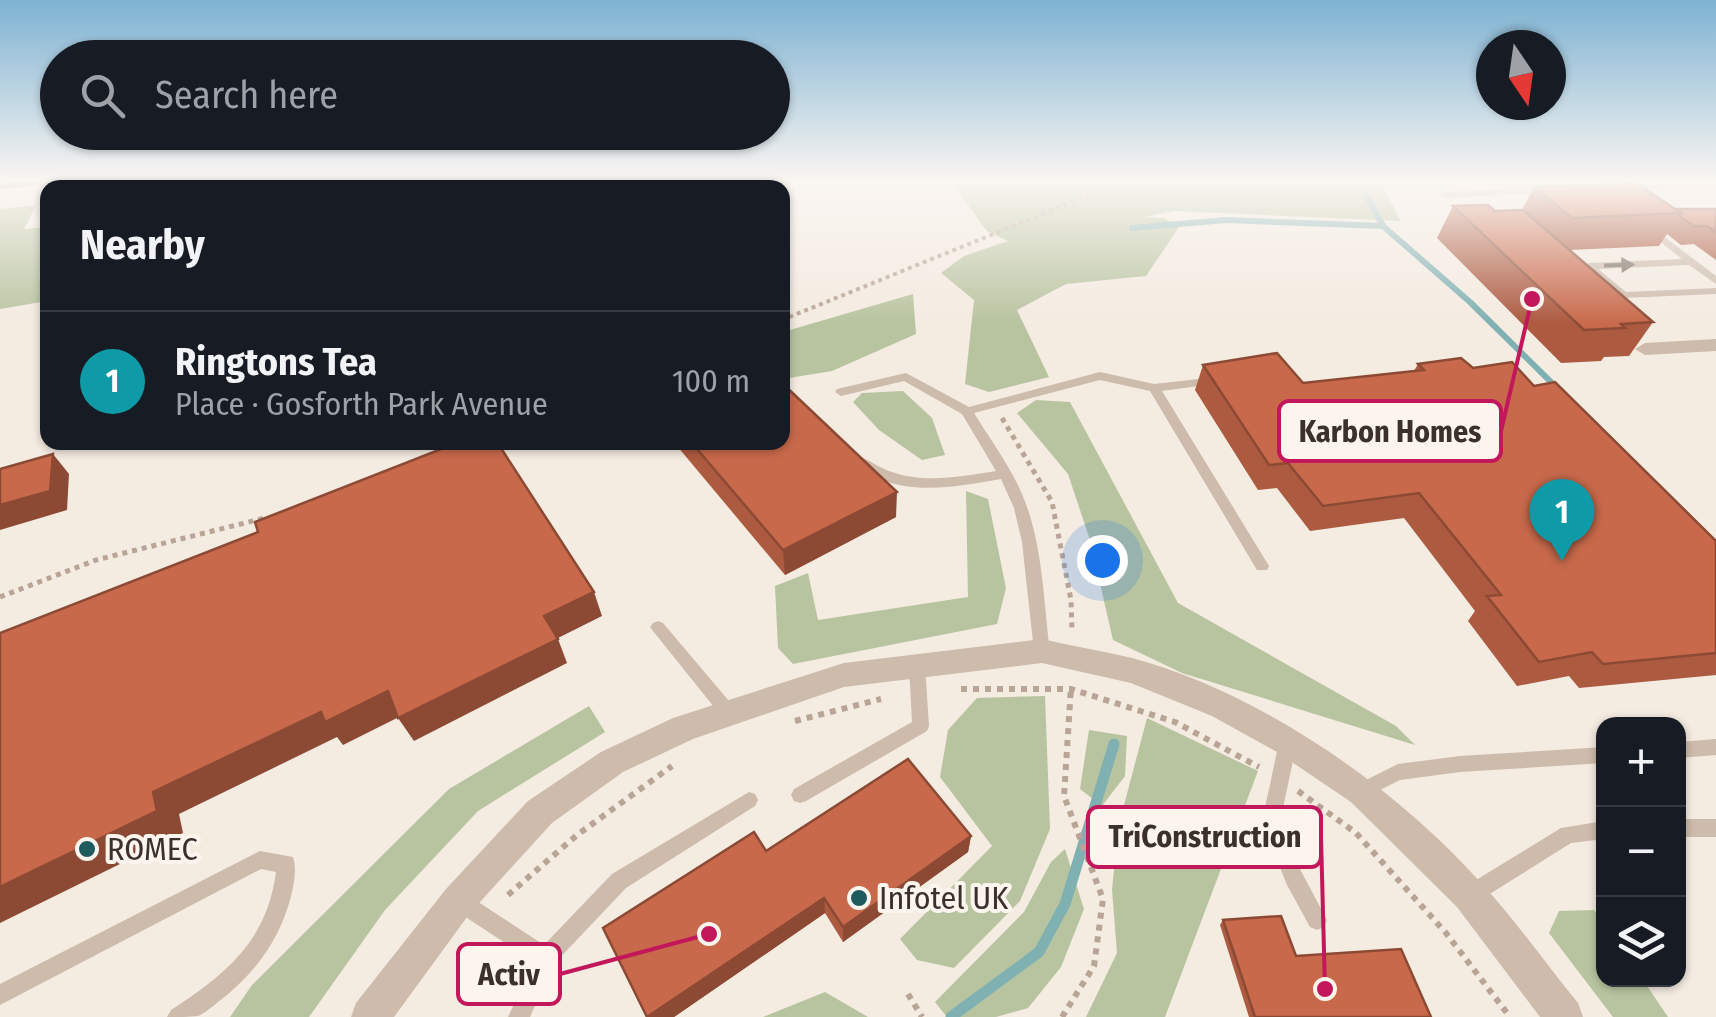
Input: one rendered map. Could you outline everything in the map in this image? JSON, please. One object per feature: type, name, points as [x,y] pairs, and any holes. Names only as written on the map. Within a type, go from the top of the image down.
[{"type":"street","points":[[1645,349],[1716,346]]},
{"type":"street","points":[[370,1017],[471,909],[540,812],[612,762],[728,712],[844,675],[918,677],[1057,654],[1152,678],[1223,706],[1288,742],[1362,791],[1469,896],[1564,1017]]},
{"type":"lane","points":[[1650,229],[1716,281]]},
{"type":"lane","points":[[1692,262],[1590,266],[1623,295],[1716,292]]},
{"type":"lane","points":[[966,411],[1100,376],[1154,388],[1223,378]]},
{"type":"lane","points":[[841,392],[906,377],[966,411],[1021,508],[1057,654]]},
{"type":"lane","points":[[1154,388],[1262,566]]},
{"type":"lane","points":[[844,446],[873,471],[932,485],[1004,474]]},
{"type":"lane","points":[[658,627],[728,712]]},
{"type":"lane","points":[[800,795],[921,726],[918,677]]},
{"type":"lane","points":[[1288,742],[1271,822],[1317,920]]},
{"type":"lane","points":[[1686,749],[1716,747]]},
{"type":"lane","points":[[1362,791],[1398,772],[1596,755]]},
{"type":"lane","points":[[519,1017],[546,958],[619,880],[749,800]]},
{"type":"lane","points":[[1686,828],[1716,828]]},
{"type":"lane","points":[[1469,896],[1568,834],[1596,831]]},
{"type":"lane","points":[[0,994],[260,860],[286,864],[285,898],[264,944],[214,994],[178,1017]]},
{"type":"lane","points":[[471,909],[546,958]]},
{"type":"path","points":[[790,317],[874,287],[1002,229]]},
{"type":"path","points":[[0,597],[96,560],[277,514]]},
{"type":"path","points":[[1057,654],[1071,690],[1064,796],[1103,900],[1094,966],[1062,1017]]},
{"type":"path","points":[[790,722],[918,677],[1071,690],[1175,722],[1278,777],[1356,833],[1446,933],[1510,1017]]},
{"type":"path","points":[[471,909],[674,765]]},
{"type":"path","points":[[908,994],[922,1017]]},
{"type":"green space","points":[[0,229],[40,229],[40,302],[0,309]]},
{"type":"green space","points":[[1177,229],[1146,276],[1066,284],[1017,310],[1049,377],[989,392],[965,384],[974,300],[941,273],[964,256],[1008,241],[987,231]]},
{"type":"green space","points":[[913,294],[916,334],[832,371],[790,378],[790,330]]},
{"type":"green space","points":[[903,391],[932,418],[945,455],[922,460],[879,430],[853,402],[862,393]]},
{"type":"green space","points":[[1036,400],[1070,402],[1178,603],[1396,726],[1415,745],[1182,673],[1113,640],[1090,540],[1068,474],[1017,413]]},
{"type":"green space","points":[[966,491],[988,499],[1006,588],[997,624],[793,664],[778,648],[775,586],[808,573],[818,620],[968,597]]},
{"type":"green space","points":[[1045,696],[1050,829],[1020,901],[954,968],[917,960],[900,939],[992,846],[940,777],[948,730],[977,698]]},
{"type":"green space","points":[[589,706],[605,732],[478,811],[385,910],[309,1017],[230,1017],[252,985],[449,789]]},
{"type":"green space","points":[[1147,718],[1258,771],[1165,1017],[1086,1017],[1117,953],[1112,890],[1118,828]]},
{"type":"green space","points":[[1089,730],[1127,736],[1125,776],[1102,806],[1080,789]]},
{"type":"green space","points":[[1065,849],[1084,909],[1061,967],[1028,1008],[996,1017],[947,1017],[935,1002],[1024,912],[1051,862]]},
{"type":"green space","points":[[1559,911],[1596,913],[1596,987],[1648,987],[1668,1017],[1613,1017],[1549,933]]},
{"type":"green space","points":[[825,992],[868,1017],[763,1017]]},
{"type":"building","points":[[1478,229],[1546,229],[1653,322],[1584,330]]},
{"type":"building","points":[[1277,353],[1303,383],[1424,370],[1418,364],[1461,358],[1473,368],[1512,362],[1534,386],[1555,382],[1716,541],[1716,653],[1603,664],[1592,652],[1539,662],[1487,596],[1501,595],[1419,493],[1323,506],[1288,463],[1269,465],[1203,365]]},
{"type":"building","points":[[790,391],[897,492],[783,550],[698,450],[790,450]]},
{"type":"building","points":[[439,450],[502,450],[594,592],[544,616],[558,639],[398,718],[388,691],[325,722],[321,712],[153,792],[157,811],[0,887],[0,633],[258,532],[255,522]]},
{"type":"building","points":[[53,454],[50,491],[0,505],[0,469]]},
{"type":"building","points":[[908,759],[971,836],[843,927],[824,898],[647,1017],[603,928],[754,832],[766,851]]},
{"type":"building","points":[[1281,916],[1296,956],[1401,949],[1431,1017],[1255,1017],[1223,920]]},
{"type":"waterway","points":[[1387,229],[1470,302],[1557,388]]},
{"type":"waterway","points":[[951,1017],[1039,952],[1065,904],[1114,744]]},
{"type":"place","name":"Karbon Homes","points":[[1532,299]]},
{"type":"place","name":"Ringtons Tea","points":[[1562,561]]},
{"type":"place","name":"ROMEC","points":[[87,849]]},
{"type":"place","name":"Infotel UK","points":[[859,898]]},
{"type":"place","name":"Activ","points":[[709,934]]},
{"type":"place","name":"TriConstruction","points":[[1325,989]]}]
